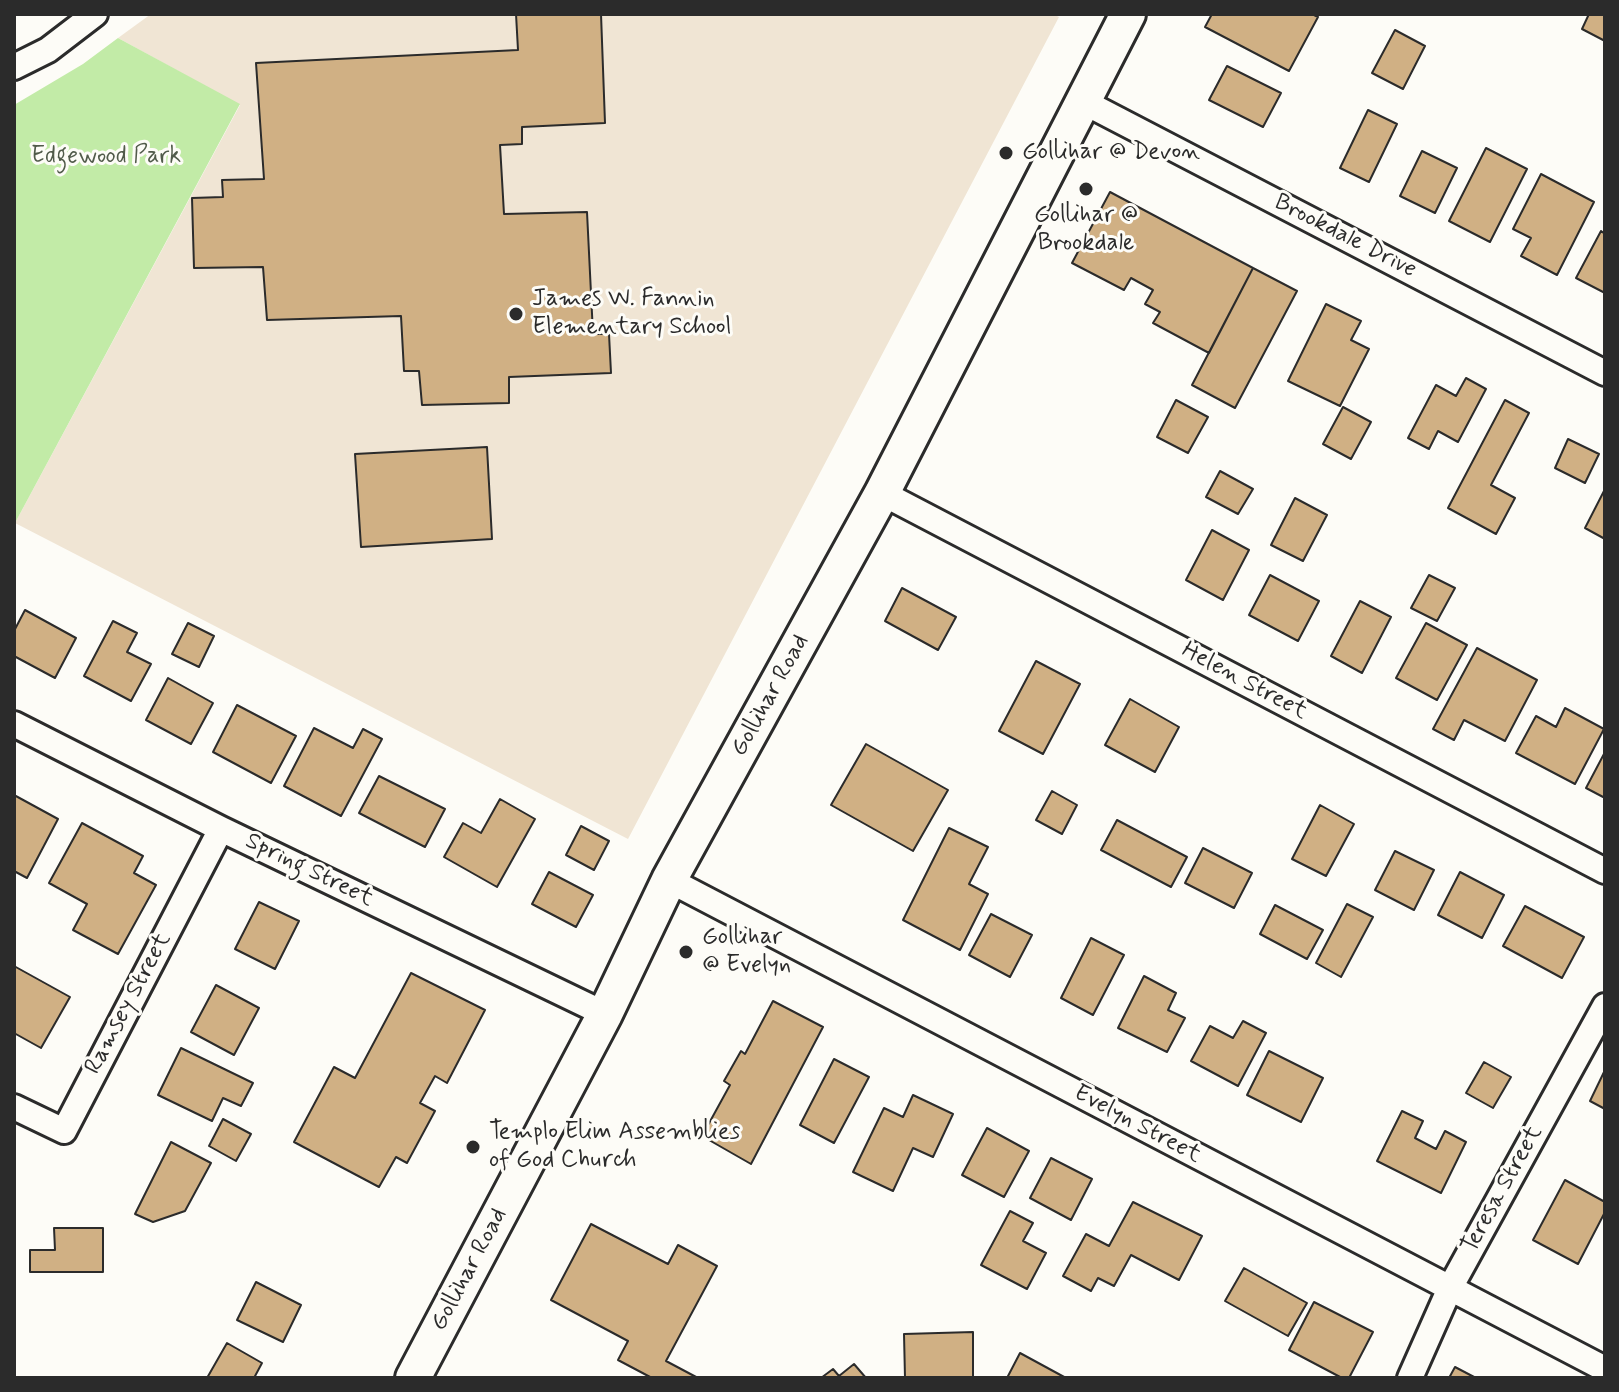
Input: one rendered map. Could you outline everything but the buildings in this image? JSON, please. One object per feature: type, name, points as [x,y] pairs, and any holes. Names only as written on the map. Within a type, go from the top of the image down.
[{"type":"main road","name":"Gollihar Road","points":[[413,1378],[605,1014],[669,880],[882,493],[1128,14]]},
{"type":"street","points":[[14,67],[48,50],[95,14]]},
{"type":"street","name":"Brookdale Drive","points":[[1084,102],[1605,373]]},
{"type":"street","name":"Helen Street","points":[[882,493],[1605,871]]},
{"type":"street","name":"Spring Street","points":[[14,724],[221,829],[605,1014]]},
{"type":"street","name":"Ramsey Street","points":[[14,1107],[64,1131],[221,829]]},
{"type":"street","name":"Evelyn Street","points":[[669,880],[1605,1369]]},
{"type":"street","name":"Teresa Street","points":[[1410,1378],[1450,1288],[1605,1006]]},
{"type":"shaded area","name":"James W. Fannin Elementary School","points":[[151,14],[1053,14],[1059,17],[628,839],[15,523],[240,105],[118,38]]},
{"type":"green space","name":"Edgewood Park","points":[[118,38],[240,104],[15,523],[14,105],[83,64]]},
{"type":"place","name":"Gollihar @ Devon","points":[[1006,153]]},
{"type":"place","name":"Gollihar @ Brookdale","points":[[1086,189]]},
{"type":"place","name":"James W. Fannin Elementary School","points":[[516,314]]},
{"type":"place","name":"Gollihar @ Evelyn","points":[[686,952]]},
{"type":"place","name":"Templo Elim Assemblies of God Church","points":[[473,1147]]}]
